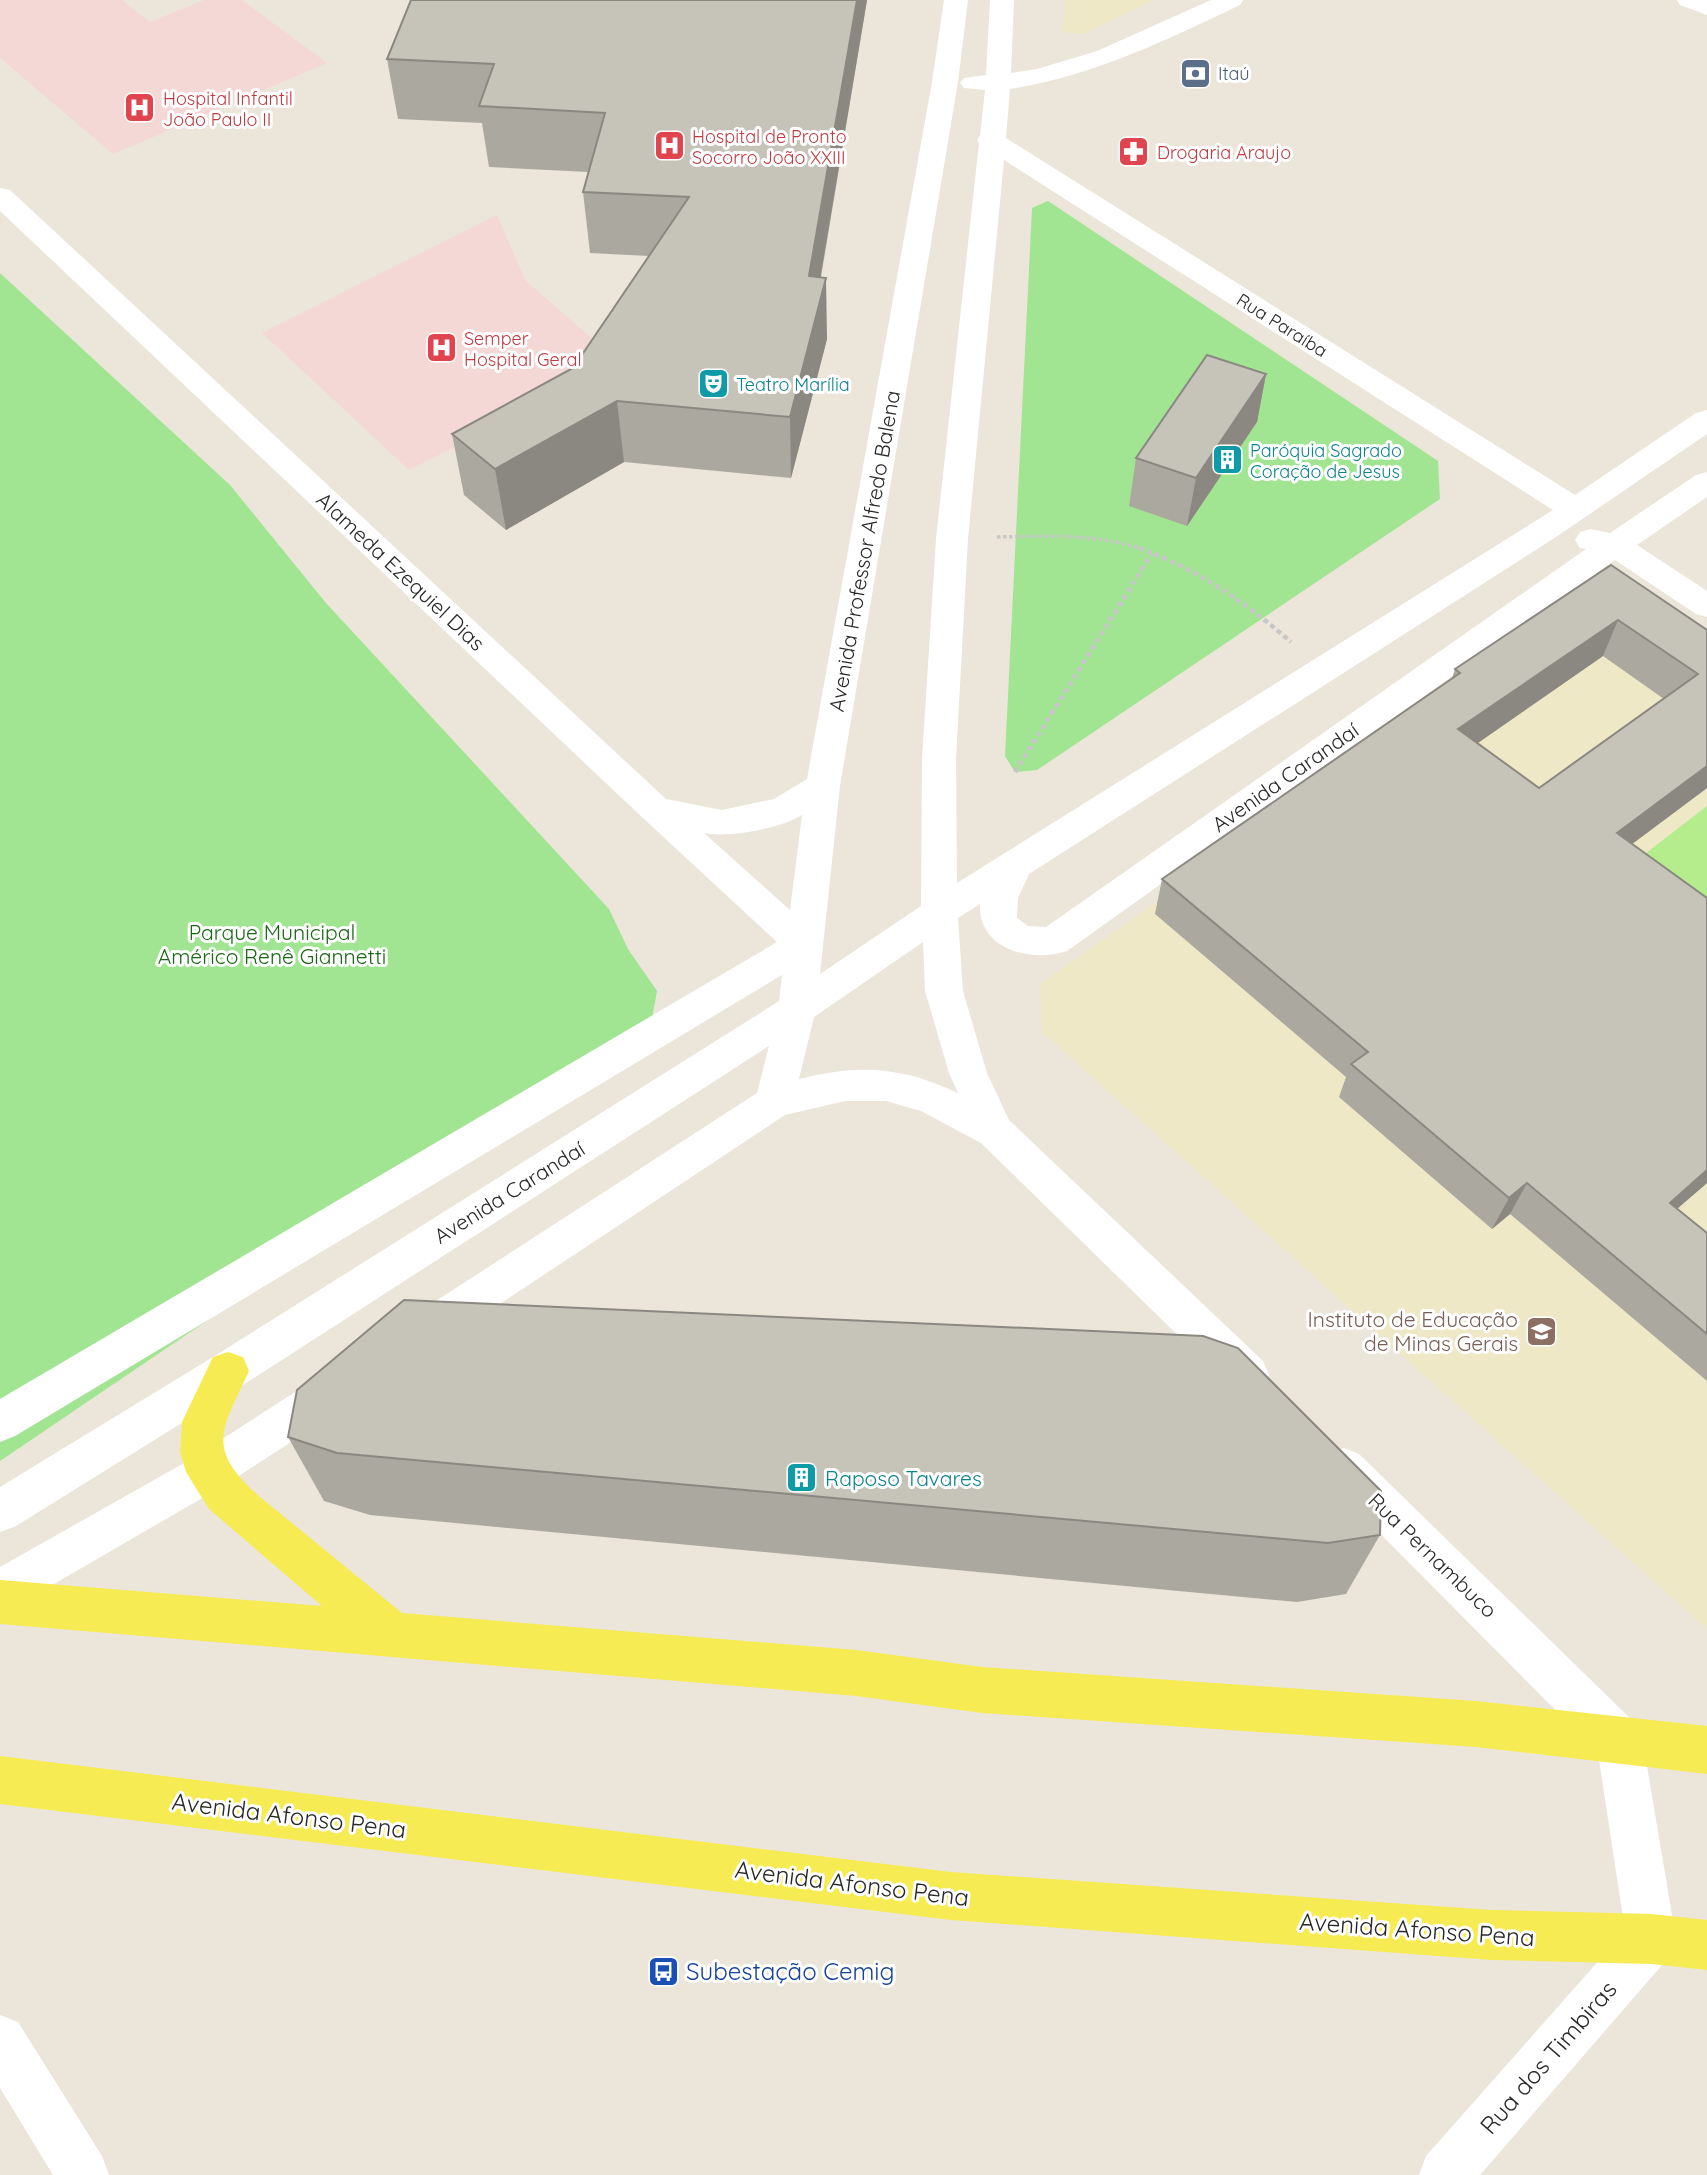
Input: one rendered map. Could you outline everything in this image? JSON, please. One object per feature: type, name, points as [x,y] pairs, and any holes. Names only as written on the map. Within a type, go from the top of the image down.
[{"type":"main road","points":[[228,1371],[203,1422],[202,1451],[208,1472],[224,1494],[304,1565],[391,1633]]},
{"type":"main road","points":[[0,1602],[175,1619],[391,1633],[856,1672],[982,1690],[1476,1724],[1707,1750]]},
{"type":"main road","name":"Avenida Afonso Pena","points":[[0,1780],[951,1896],[1492,1936],[1651,1939],[1707,1945]]},
{"type":"street","name":"Avenida Professor Alfredo Balena","points":[[774,1102],[797,1009],[823,786],[946,82],[956,0]]},
{"type":"street","points":[[995,1131],[968,1073],[944,991],[940,912],[939,759],[952,539],[990,140],[998,84],[1002,0]]},
{"type":"street","points":[[946,82],[998,84],[1027,80],[1118,53],[1231,0]]},
{"type":"street","points":[[1689,0],[1707,8]]},
{"type":"street","points":[[999,40],[1027,53],[1047,57],[1118,53]]},
{"type":"street","name":"Rua Paraíba","points":[[990,140],[1584,503]]},
{"type":"street","name":"Alameda Ezequiel Dias","points":[[0,195],[656,810],[804,944]]},
{"type":"street","name":"Avenida Carandaí","points":[[0,1511],[228,1371],[797,1009],[940,912],[1545,530],[1707,420]]},
{"type":"street","name":"Avenida Carandaí","points":[[1014,867],[1000,895],[1000,922],[1021,940],[1037,944],[1054,941],[1707,482]]},
{"type":"street","points":[[1584,503],[1615,545]]},
{"type":"street","points":[[1652,519],[1642,543],[1644,555],[1657,572]]},
{"type":"street","points":[[1545,530],[1615,545],[1707,606]]},
{"type":"street","points":[[656,810],[722,823],[783,810],[823,786]]},
{"type":"street","points":[[0,1422],[804,944]]},
{"type":"street","points":[[0,1591],[208,1472],[774,1102],[822,1088],[872,1084],[910,1091],[995,1131],[1273,1400]]},
{"type":"street","name":"Rua Pernambuco","points":[[1313,1438],[1452,1572],[1620,1742]]},
{"type":"street","points":[[1620,1742],[1651,1939]]},
{"type":"street","name":"Rua dos Timbiras","points":[[1445,2175],[1651,1939]]},
{"type":"street","points":[[0,2040],[83,2175]]},
{"type":"path","points":[[952,539],[1072,536],[1098,538],[1152,553],[1194,570],[1226,590],[1267,620],[1323,671]]},
{"type":"path","points":[[1015,772],[1152,553]]},
{"type":"shaded area","name":"Hospital Infantil João Paulo II","points":[[0,0],[122,0],[150,22],[204,0],[242,0],[327,63],[113,154],[0,58]]},
{"type":"shaded area","points":[[1065,0],[1155,0],[1083,34],[1062,32]]},
{"type":"shaded area","name":"Semper Hospital Geral","points":[[497,215],[525,280],[621,364],[409,470],[262,333]]},
{"type":"shaded area","name":"Instituto de Educação de Minas Gerais","points":[[1594,594],[1707,665],[1707,1629],[1042,1032],[1040,984]]},
{"type":"green space","points":[[1048,201],[1438,461],[1440,499],[1037,770],[1015,772],[1005,756],[1032,208]]},
{"type":"green space","name":"Parque Municipal Américo Renê Giannetti","points":[[0,273],[230,485],[326,603],[609,909],[628,949],[657,991],[652,1019],[0,1461]]},
{"type":"green space","points":[[1707,806],[1707,911],[1633,863]]},
{"type":"building","name":"Hospital de Pronto Socorro João XXIII","points":[[411,0],[857,0],[809,276],[826,278],[790,417],[617,401],[495,469],[452,434],[573,368],[689,197],[583,192],[605,113],[479,106],[494,64],[387,59]]},
{"type":"building","points":[[1207,355],[1266,374],[1196,478],[1136,458]]},
{"type":"building","points":[[1611,565],[1707,630],[1707,766],[1617,833],[1707,898],[1707,1170],[1670,1203],[1707,1233],[1707,1334],[1527,1183],[1509,1198],[1351,1064],[1368,1052],[1162,879],[1460,673],[1455,669]],"holes":[[[1618,620],[1698,674],[1539,788],[1458,729]]]},
{"type":"building","points":[[404,1300],[1203,1336],[1238,1348],[1381,1491],[1380,1535],[1328,1543],[337,1453],[288,1437],[297,1390]]},
{"type":"place","name":"Itaú","points":[[1195,73]]},
{"type":"place","name":"Hospital Infantil João Paulo II","points":[[140,108]]},
{"type":"place","name":"Hospital de Pronto Socorro João XXIII","points":[[669,146]]},
{"type":"place","name":"Drogaria Araujo","points":[[1134,152]]},
{"type":"place","name":"Semper Hospital Geral","points":[[441,348]]},
{"type":"place","name":"Teatro Marília","points":[[713,384]]},
{"type":"place","name":"Paróquia Sagrado Coração de Jesus","points":[[1227,460]]},
{"type":"place","name":"Instituto de Educação de Minas Gerais","points":[[1541,1331]]},
{"type":"place","name":"Raposo Tavares","points":[[802,1478]]},
{"type":"place","name":"Subestação Cemig","points":[[663,1971]]}]
